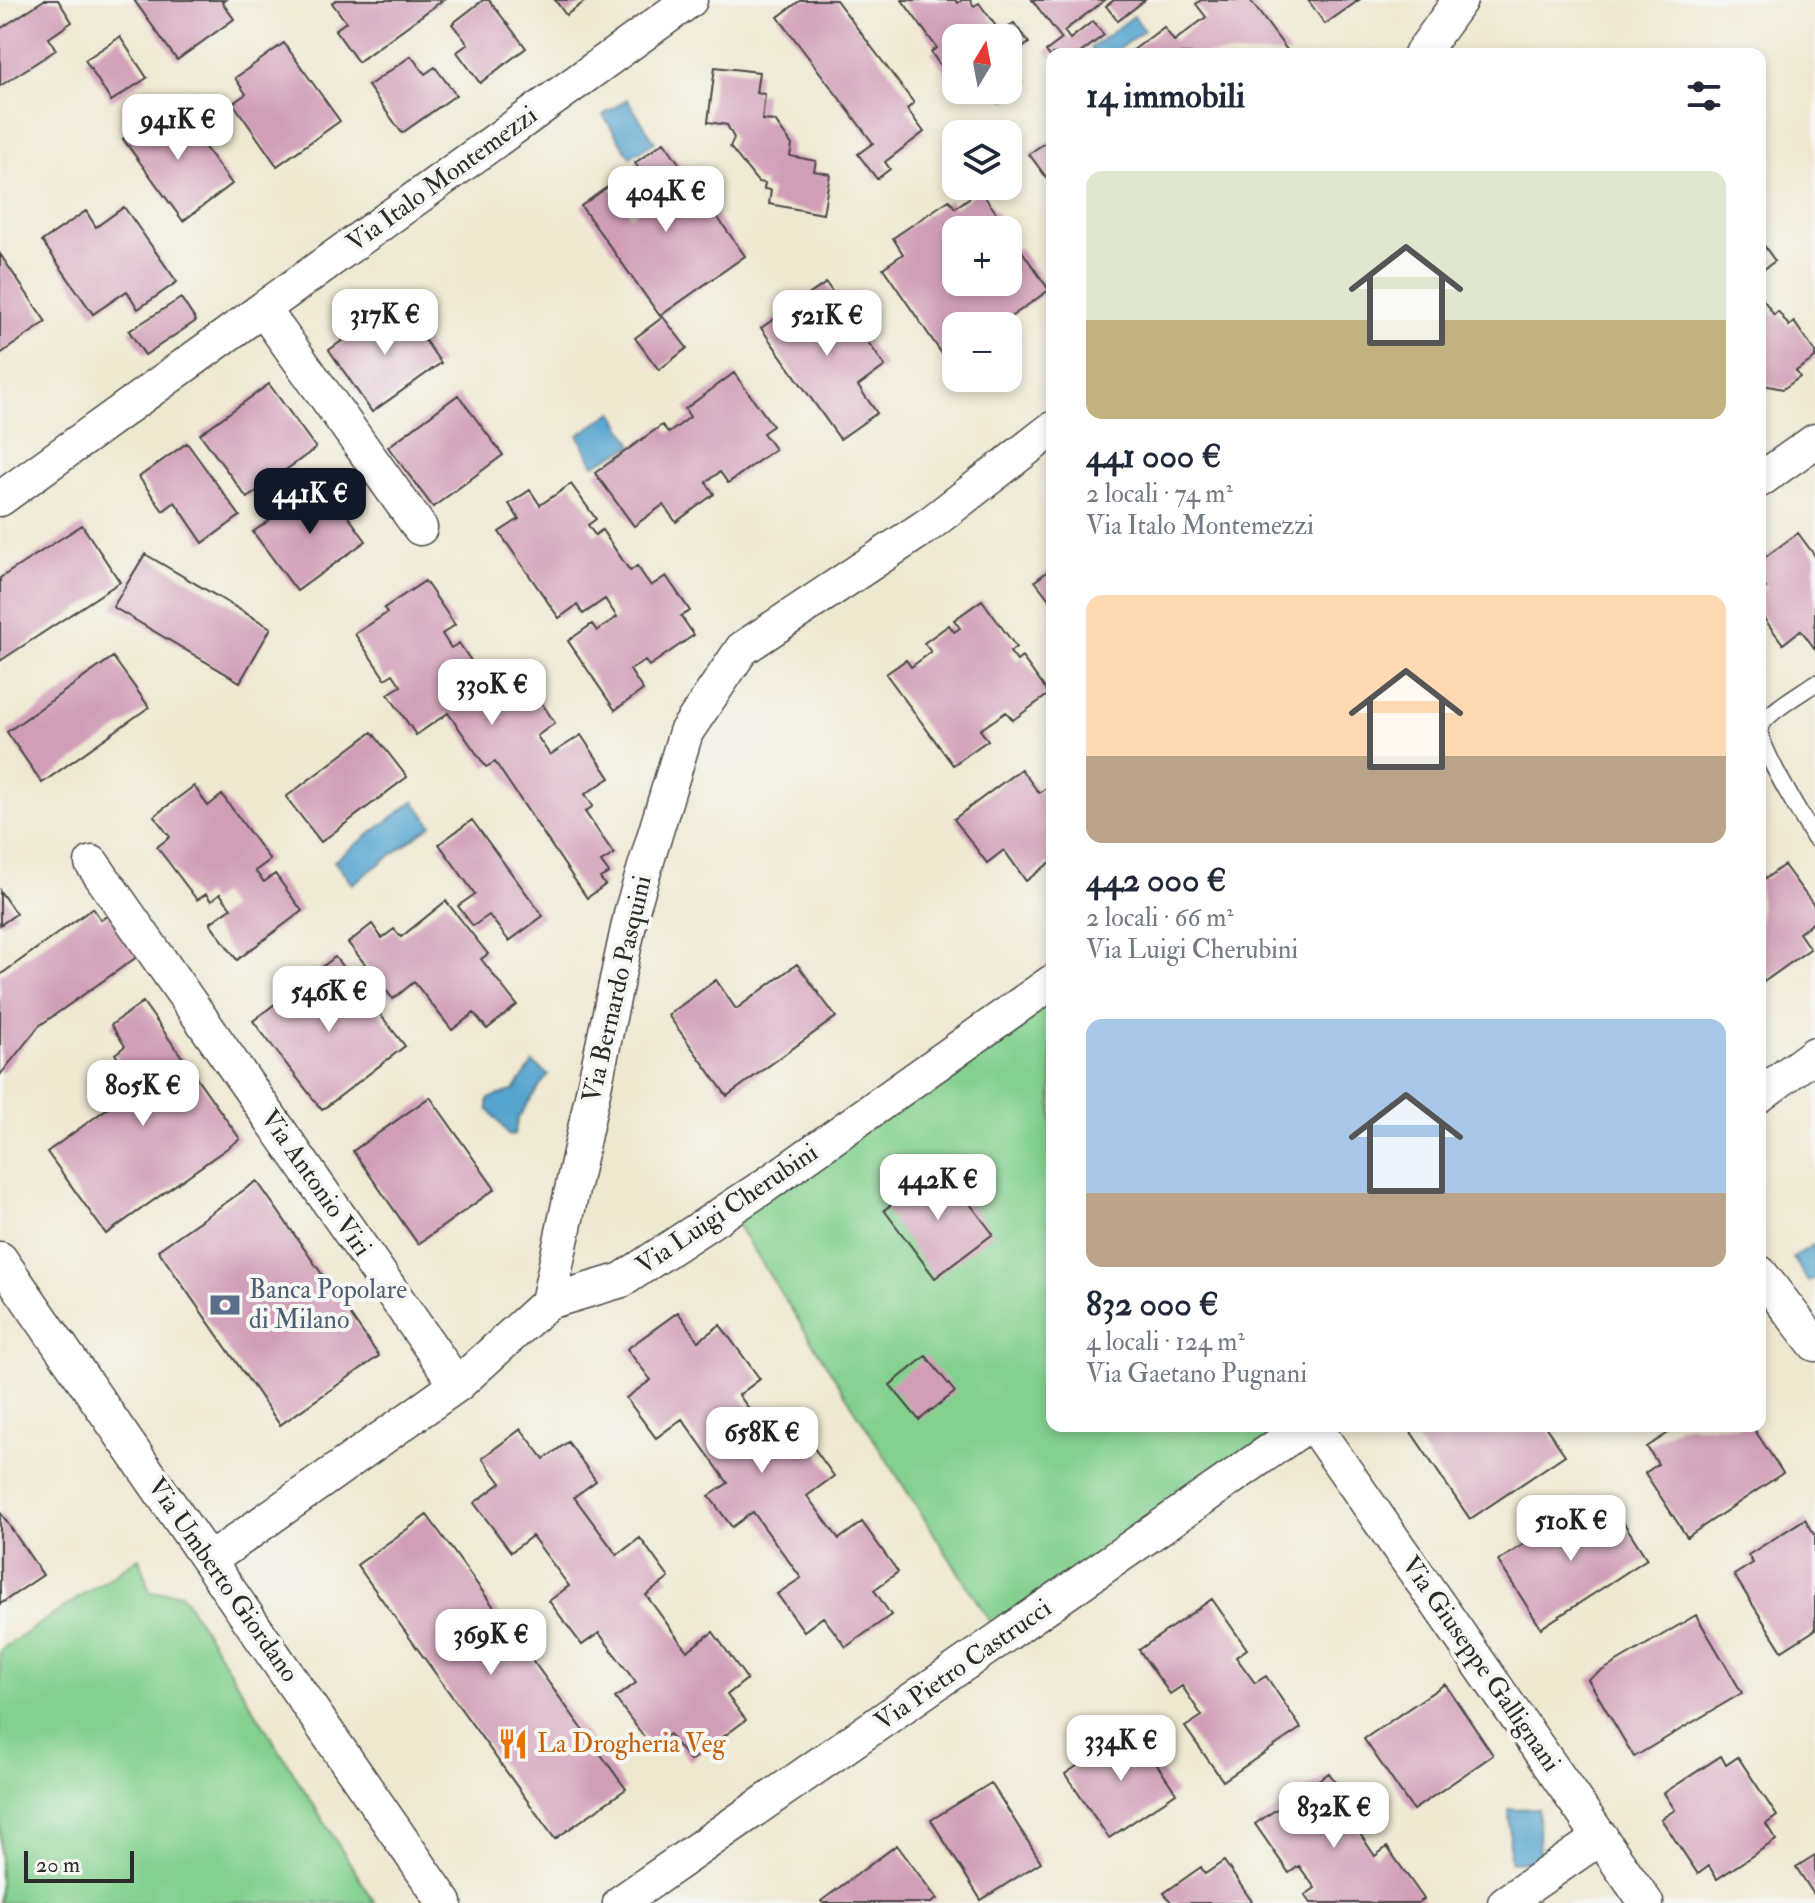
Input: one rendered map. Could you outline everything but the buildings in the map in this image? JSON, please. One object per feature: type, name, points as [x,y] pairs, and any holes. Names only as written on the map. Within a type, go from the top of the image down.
[{"type":"street","name":"Via Italo Montemezzi","points":[[0,499],[690,0]]},
{"type":"street","points":[[1425,48],[1460,0]]},
{"type":"street","points":[[263,309],[420,528]]},
{"type":"street","name":"Via Bernardo Pasquini","points":[[548,1302],[632,910],[686,732],[742,649],[931,523],[1046,434]]},
{"type":"street","points":[[1766,476],[1815,441]]},
{"type":"street","name":"Via Antonio Viri","points":[[92,863],[457,1385]]},
{"type":"street","name":"Via Luigi Cherubini","points":[[548,1302],[622,1280],[766,1185],[1046,986]]},
{"type":"street","points":[[1766,1091],[1815,1054]]},
{"type":"street","name":"Via Umberto Giordano","points":[[0,1259],[445,1903]]},
{"type":"street","points":[[1766,1281],[1815,1344]]},
{"type":"street","points":[[210,1560],[457,1385],[548,1302]]},
{"type":"street","name":"Via Pietro Castrucci","points":[[620,1903],[1297,1432]]},
{"type":"street","name":"Via Giuseppe Gallignani","points":[[1318,1432],[1646,1903]]},
{"type":"street","points":[[1505,1903],[1601,1837]]},
{"type":"lane","points":[[1766,720],[1815,683]]},
{"type":"lane","points":[[1766,752],[1815,839]]},
{"type":"green space","points":[[1046,986],[1046,1432],[1292,1432],[1001,1639],[728,1210]]},
{"type":"green space","points":[[139,1558],[150,1592],[181,1593],[375,1903],[0,1903],[0,1650]]},
{"type":"water","points":[[1134,16],[1144,30],[1120,48],[1091,48]]},
{"type":"water","points":[[1022,73],[1029,81],[1022,87]]},
{"type":"water","points":[[627,99],[655,142],[630,157],[603,115]]},
{"type":"water","points":[[613,412],[633,445],[594,465],[578,435]]},
{"type":"water","points":[[414,801],[432,825],[352,884],[334,861]]},
{"type":"water","points":[[533,1063],[548,1074],[518,1118],[514,1135],[509,1135],[488,1109],[488,1099],[514,1090]]},
{"type":"water","points":[[1815,1244],[1815,1278],[1808,1282],[1793,1257]]},
{"type":"water","points":[[1538,1808],[1539,1861],[1510,1862],[1509,1809]]},
{"type":"place","name":"Banca Popolare di Milano","points":[[225,1305]]},
{"type":"place","name":"La Drogheria Veg","points":[[513,1744]]}]
